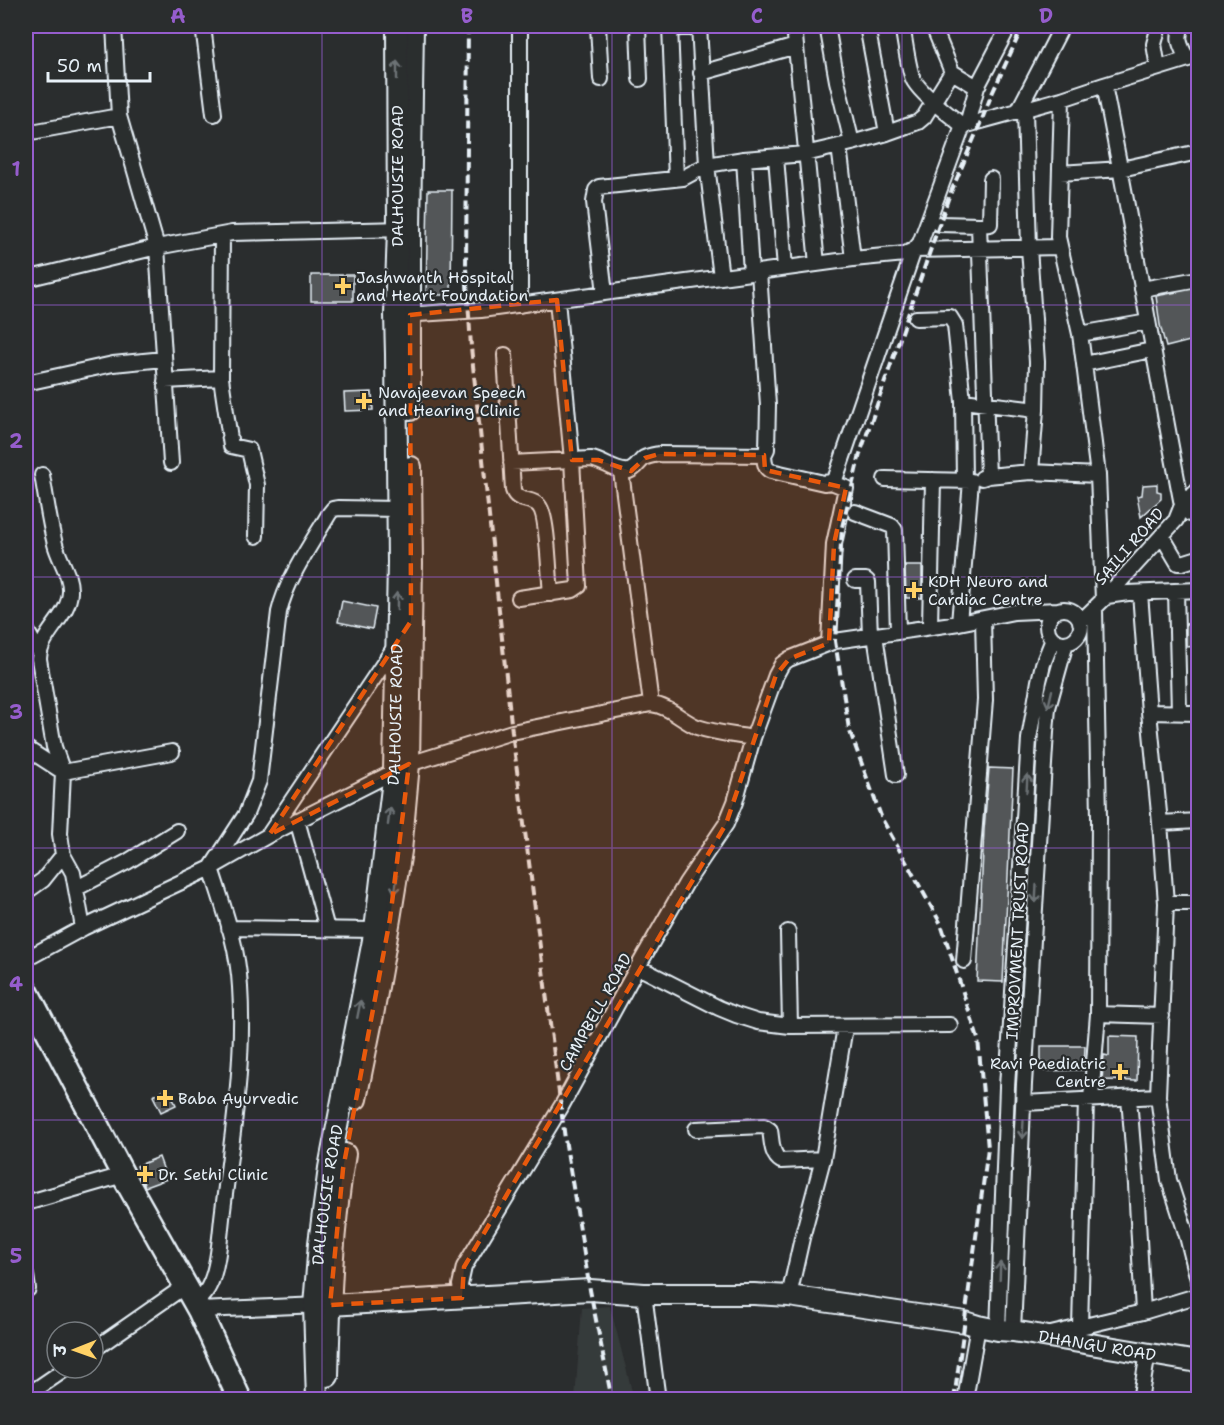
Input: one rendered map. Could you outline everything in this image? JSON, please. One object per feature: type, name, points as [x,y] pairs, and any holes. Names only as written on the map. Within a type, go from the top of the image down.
[{"type":"main road","points":[[26,990],[123,1175],[193,1300],[240,1400]]},
{"type":"street","points":[[114,26],[119,116],[157,247],[171,463]]},
{"type":"street","points":[[203,26],[214,114]]},
{"type":"street","name":"DALHOUSIE ROAD","points":[[397,26],[404,230]]},
{"type":"street","name":"DALHOUSIE ROAD","points":[[352,1080],[373,1015],[401,852],[402,768],[411,621],[412,563],[410,448],[403,315],[404,230],[413,26]]},
{"type":"street","points":[[520,26],[520,305]]},
{"type":"street","points":[[598,26],[601,79]]},
{"type":"street","points":[[638,26],[640,80]]},
{"type":"street","points":[[675,179],[671,27],[700,26],[707,165],[721,277]]},
{"type":"street","points":[[794,26],[817,264]]},
{"type":"street","points":[[827,26],[845,145],[853,259]]},
{"type":"street","points":[[867,26],[887,133]]},
{"type":"street","points":[[902,26],[915,82],[933,101],[965,125]]},
{"type":"street","points":[[933,26],[952,72],[977,87]]},
{"type":"street","points":[[831,482],[836,477],[914,250],[920,243],[977,87],[1009,26]]},
{"type":"street","points":[[1158,68],[1154,44],[1159,26]]},
{"type":"street","points":[[965,125],[1062,99],[1193,57],[1179,40],[1182,26]]},
{"type":"street","points":[[1031,472],[1037,362],[1022,110],[1059,32]]},
{"type":"street","points":[[701,73],[796,46]]},
{"type":"street","points":[[604,293],[594,202],[596,190],[599,187],[675,179],[690,175],[707,165],[744,159],[806,154],[887,133],[918,122],[924,117],[952,72]]},
{"type":"street","points":[[1104,85],[1152,350],[1190,508]]},
{"type":"street","points":[[1062,99],[1058,237],[1080,334],[1098,475],[1102,602],[1098,1014],[1089,1100],[1080,1328]]},
{"type":"street","points":[[26,133],[119,116]]},
{"type":"street","points":[[1060,173],[1121,169],[1197,153],[1198,168]]},
{"type":"street","points":[[776,157],[785,268]]},
{"type":"street","points":[[744,159],[768,405],[765,465],[771,471],[824,483],[831,482],[846,488],[834,544],[829,643]]},
{"type":"street","points":[[939,224],[990,224],[991,179]]},
{"type":"street","points":[[979,225],[988,476]]},
{"type":"street","points":[[26,279],[157,247],[232,233],[404,230]]},
{"type":"street","points":[[222,235],[221,378],[231,446],[249,450],[257,485],[256,536]]},
{"type":"street","points":[[403,315],[460,312],[520,305],[785,268],[905,254],[914,250],[1060,247]]},
{"type":"street","points":[[1142,289],[1198,279]]},
{"type":"street","points":[[519,598],[573,590],[579,586],[572,460],[557,300]]},
{"type":"street","name":"DALHOUSIE ROAD","points":[[317,1400],[322,1305],[343,1169],[352,1080],[402,768],[396,644],[398,509],[396,354],[403,315]]},
{"type":"street","points":[[916,318],[950,317],[955,325],[963,401],[967,481],[959,623]]},
{"type":"street","points":[[1080,334],[1148,322]]},
{"type":"street","points":[[1084,364],[1152,350]]},
{"type":"street","points":[[504,355],[514,495],[536,503],[543,514],[551,594]]},
{"type":"street","points":[[26,383],[113,364],[164,359]]},
{"type":"street","points":[[165,381],[221,378]]},
{"type":"street","points":[[963,401],[1036,410]]},
{"type":"street","points":[[511,464],[598,460],[621,471],[633,470],[645,458],[659,454],[764,455]]},
{"type":"street","points":[[621,471],[651,704]]},
{"type":"street","points":[[885,479],[967,481],[988,476],[1031,472],[1098,475]]},
{"type":"street","points":[[42,474],[55,545],[69,580],[70,592],[64,610],[41,645],[40,664],[52,737],[63,772],[60,834],[63,855],[73,873],[83,928]]},
{"type":"street","points":[[930,627],[933,480]]},
{"type":"street","name":"SAILI ROAD","points":[[1080,622],[1102,602],[1176,520],[1190,508],[1198,490]]},
{"type":"street","points":[[211,868],[246,814],[259,781],[279,612],[282,598],[290,582],[333,509],[398,509]]},
{"type":"street","points":[[855,512],[892,526],[895,530],[898,632]]},
{"type":"street","points":[[1162,536],[1178,563],[1198,558]]},
{"type":"street","points":[[855,580],[868,582],[873,635],[896,776]]},
{"type":"street","points":[[1102,602],[1140,593],[1198,590]]},
{"type":"street","points":[[1176,591],[1179,712]]},
{"type":"street","points":[[1140,593],[1166,903],[1158,1096],[1169,1180],[1198,1280]]},
{"type":"street","points":[[1065,609],[1077,615],[1080,629],[1073,640],[1060,641],[1049,634],[1048,620],[1058,610],[1065,609]]},
{"type":"street","name":"CAMPBELL ROAD","points":[[462,1298],[460,1285],[464,1267],[561,1107],[686,883],[726,824],[737,796],[769,691],[782,664],[789,659],[835,641],[959,623],[1014,612],[1058,610]]},
{"type":"street","points":[[964,961],[985,700],[983,619]]},
{"type":"street","points":[[268,835],[411,621]]},
{"type":"street","points":[[26,629],[39,652]]},
{"type":"street","points":[[1006,1330],[1007,1087],[1029,739],[1043,664],[1060,641]]},
{"type":"street","name":"IMPROVMENT TRUST ROAD","points":[[1006,1330],[1024,1102],[1048,708],[1060,641]]},
{"type":"street","points":[[26,959],[83,928],[211,868],[268,835],[402,768],[512,732],[651,704],[667,708],[698,727],[753,738]]},
{"type":"street","points":[[1149,711],[1198,713]]},
{"type":"street","points":[[26,748],[63,772],[172,752]]},
{"type":"street","points":[[297,820],[327,929]]},
{"type":"street","points":[[1160,823],[1198,821]]},
{"type":"street","points":[[76,888],[127,862],[177,831]]},
{"type":"street","points":[[26,892],[43,880],[63,855]]},
{"type":"street","points":[[1022,860],[1038,860]]},
{"type":"street","points":[[105,1344],[193,1300],[209,1287],[217,1260],[241,1043],[237,962],[224,908],[211,868]]},
{"type":"street","points":[[1166,903],[1198,903]]},
{"type":"street","points":[[229,928],[375,930]]},
{"type":"street","points":[[788,932],[790,1026]]},
{"type":"street","points":[[638,967],[736,1016],[758,1022],[790,1026],[845,1027],[950,1025]]},
{"type":"street","points":[[1098,1014],[1162,1016]]},
{"type":"street","points":[[789,1296],[823,1159],[845,1027]]},
{"type":"street","points":[[1007,1087],[1024,1084]]},
{"type":"street","points":[[1024,1102],[1158,1096]]},
{"type":"street","points":[[1129,1098],[1143,1312]]},
{"type":"street","points":[[696,1129],[764,1126],[770,1130],[774,1154],[778,1160],[823,1159]]},
{"type":"street","points":[[26,1203],[123,1175]]},
{"type":"street","points":[[26,1275],[28,1289]]},
{"type":"street","name":"DHANGU ROAD","points":[[322,1305],[590,1290],[644,1294],[789,1296],[964,1322],[1198,1362]]},
{"type":"street","points":[[1043,1336],[1143,1312],[1196,1296],[1198,1292]]},
{"type":"street","points":[[644,1294],[658,1400]]},
{"type":"street","points":[[193,1300],[322,1305]]},
{"type":"street","name":"DALHOUSIE ROAD","points":[[322,1305],[328,1400]]},
{"type":"street","points":[[965,1400],[978,1326]]},
{"type":"street","points":[[1140,1400],[1148,1353]]},
{"type":"street","points":[[28,1396],[50,1380]]},
{"type":"highlighted area","points":[[557,300],[572,460],[598,460],[631,471],[645,458],[659,454],[764,455],[765,470],[846,488],[834,544],[829,643],[789,659],[776,675],[726,824],[464,1267],[462,1298],[330,1305],[343,1169],[390,919],[409,764],[269,835],[411,621],[410,315]]},
{"type":"shaded area","points":[[610,1306],[634,1399],[575,1399],[582,1308]]},
{"type":"building","points":[[428,190],[452,190],[451,295],[426,295]]},
{"type":"building","points":[[311,275],[353,275],[353,301],[311,301]]},
{"type":"building","points":[[1198,288],[1198,339],[1166,347],[1156,296]]},
{"type":"building","points":[[372,392],[373,410],[345,411],[344,393]]},
{"type":"building","points":[[1157,484],[1157,491],[1161,492],[1161,499],[1141,517],[1137,496],[1142,495],[1143,485]]},
{"type":"building","points":[[905,566],[922,566],[922,598],[906,598]]},
{"type":"building","points":[[342,601],[376,608],[372,629],[338,622]]},
{"type":"building","points":[[1198,623],[1198,646],[1186,647],[1186,624]]},
{"type":"building","points":[[989,768],[1013,769],[1003,982],[977,981]]},
{"type":"building","points":[[1109,1036],[1138,1037],[1137,1081],[1102,1080],[1104,1055],[1109,1056]]},
{"type":"building","points":[[1041,1046],[1085,1046],[1084,1070],[1041,1071]]},
{"type":"building","points":[[168,1088],[176,1105],[161,1112],[153,1096]]},
{"type":"building","points":[[159,1157],[167,1179],[145,1187],[137,1166]]},
{"type":"railway","points":[[468,26],[466,268],[471,347],[512,732],[565,1139],[590,1290],[612,1400]]},
{"type":"railway","points":[[954,1400],[988,1148],[978,1039],[941,924],[882,819],[849,729],[835,641],[842,527],[860,454],[948,199],[1023,26]]},
{"type":"place","name":"Jashwanth Hospital and Heart Foundation","points":[[343,286]]},
{"type":"place","name":"Navajeevan Speech and Hearing Clinic","points":[[364,401]]},
{"type":"place","name":"KDH Neuro and Cardiac Centre","points":[[914,590]]},
{"type":"place","name":"Ravi Paediatric Centre","points":[[1120,1072]]},
{"type":"place","name":"Baba Ayurvedic","points":[[165,1098]]},
{"type":"place","name":"Dr. Sethi Clinic","points":[[145,1174]]}]
